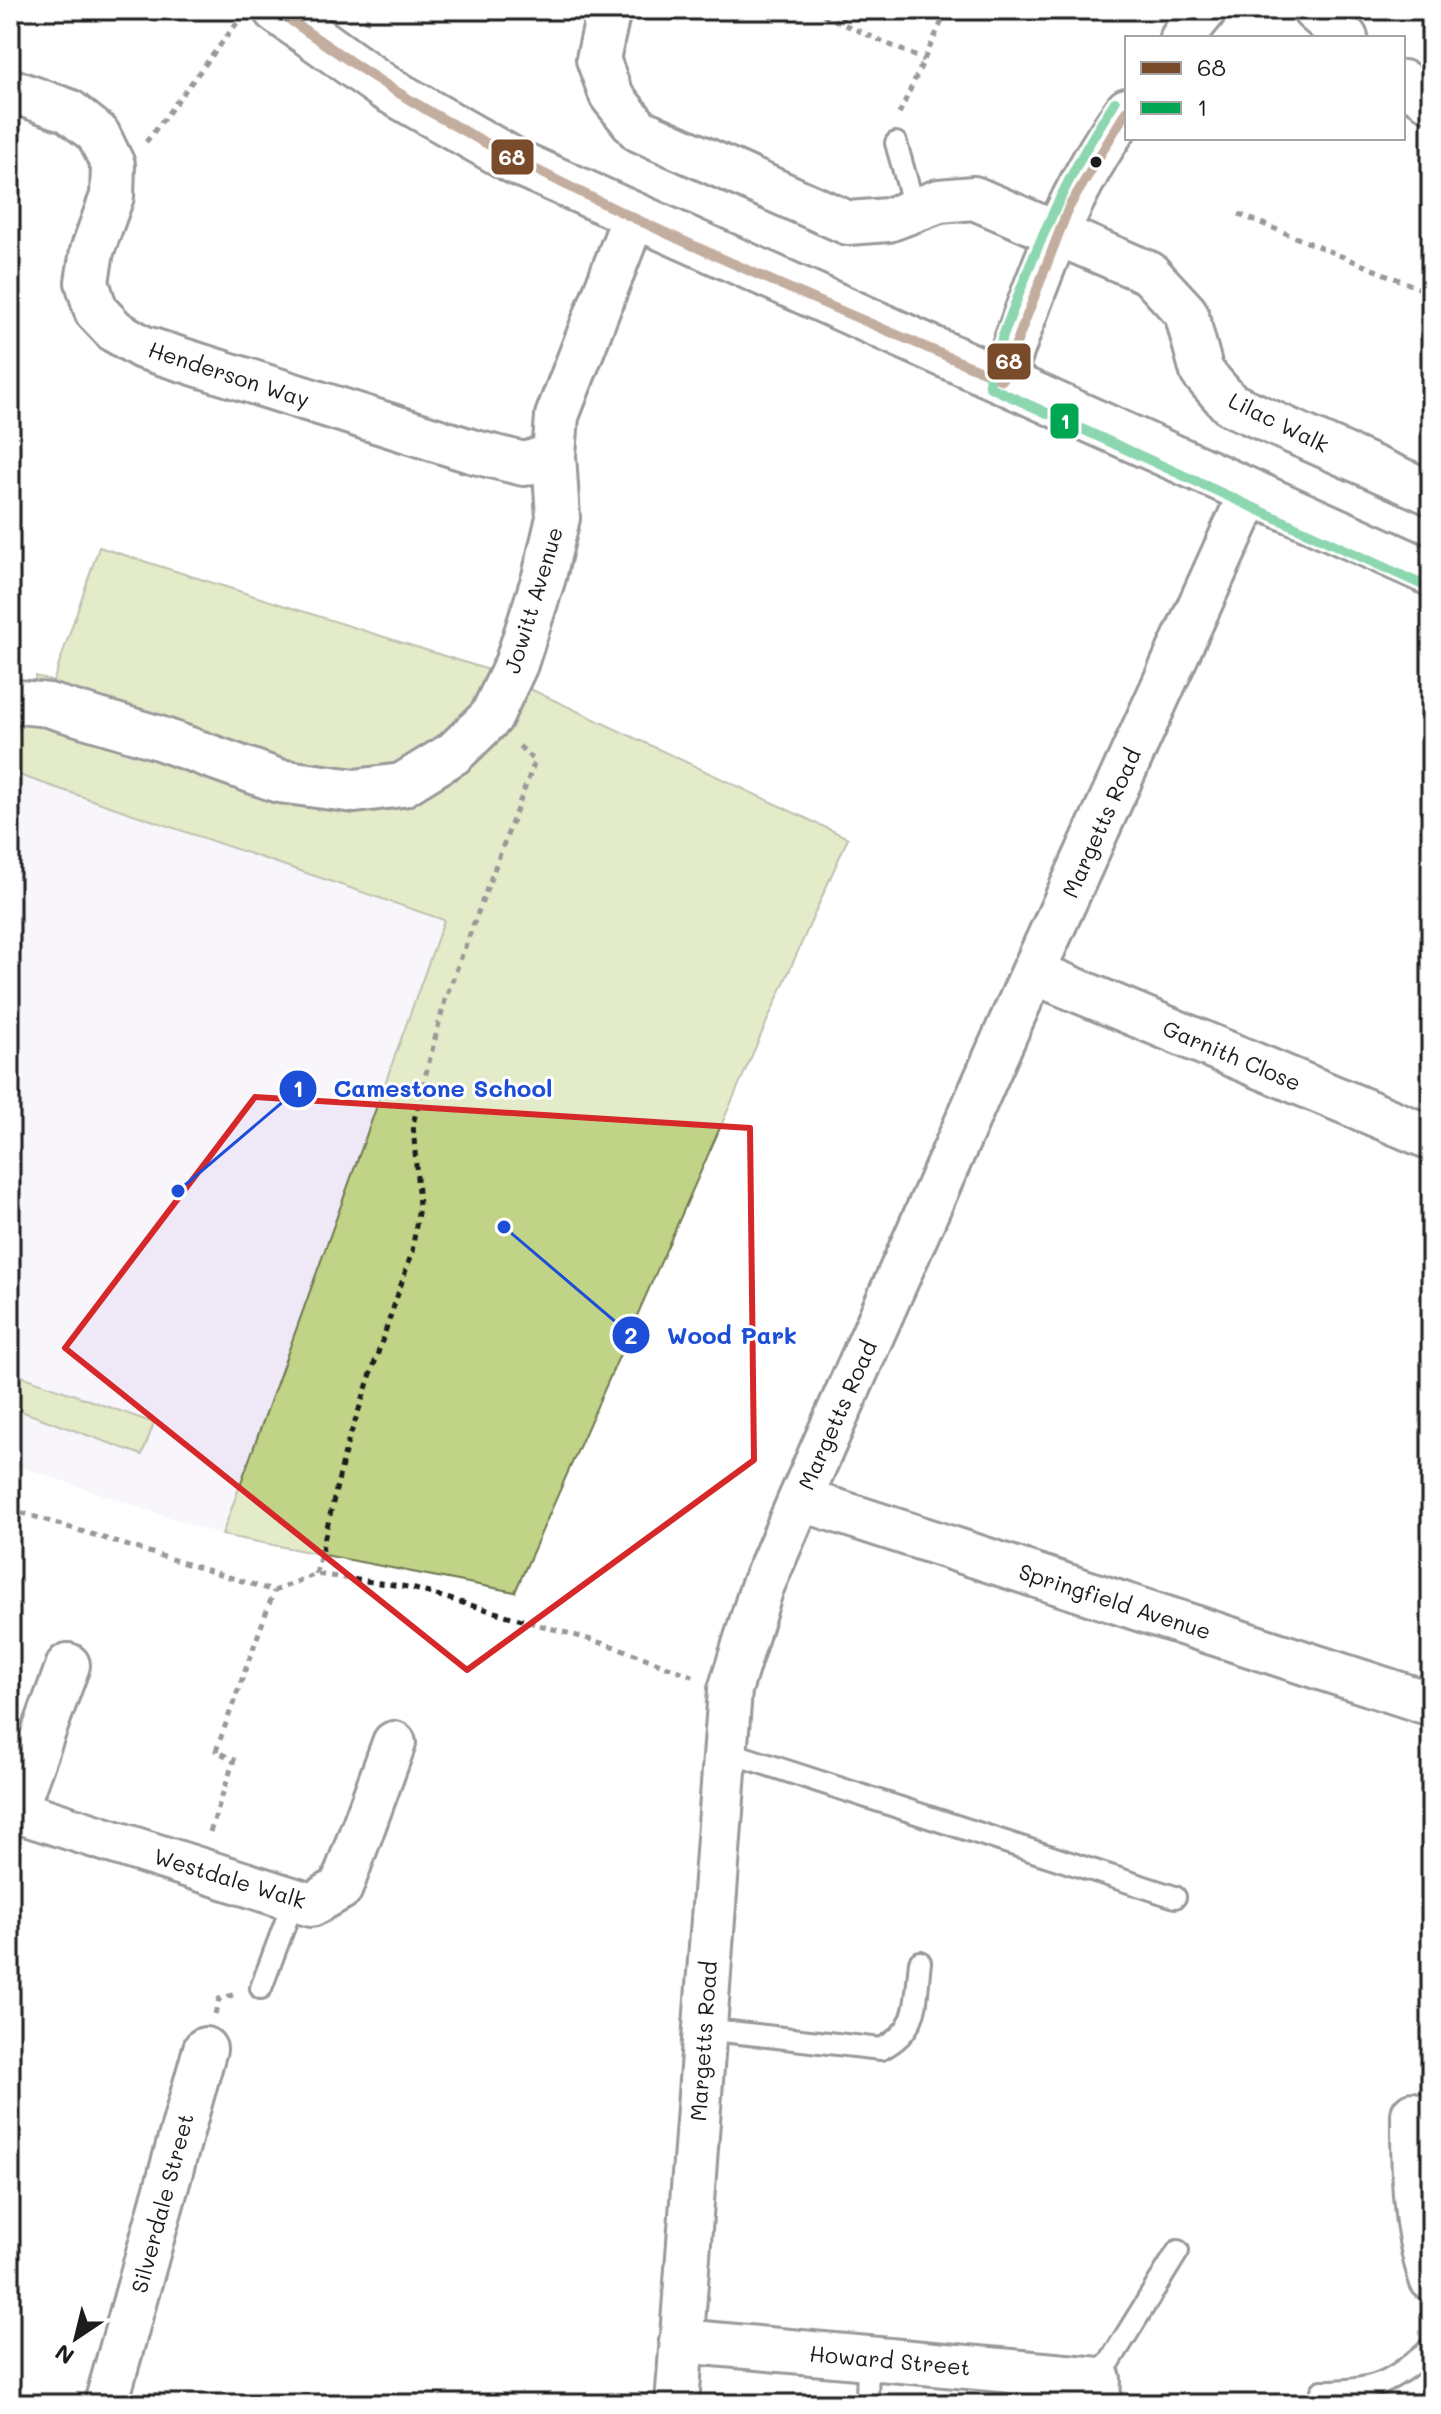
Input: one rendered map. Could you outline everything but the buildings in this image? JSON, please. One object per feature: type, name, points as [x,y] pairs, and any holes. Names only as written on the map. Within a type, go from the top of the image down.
[{"type":"street","name":"Lilac Walk","points":[[609,10],[598,59],[611,95],[639,130],[848,223],[888,220],[939,201],[974,198],[1149,273],[1186,313],[1202,372],[1230,404],[1431,493]]},
{"type":"street","points":[[1184,36],[1205,10]]},
{"type":"street","points":[[1314,10],[1344,36]]},
{"type":"street","points":[[257,16],[516,162],[1431,573]]},
{"type":"street","points":[[1405,83],[1431,100]]},
{"type":"street","points":[[10,90],[69,111],[98,134],[113,165]]},
{"type":"street","points":[[1002,380],[1054,234],[1094,155],[1125,113]]},
{"type":"street","name":"Henderson Way","points":[[113,165],[112,196],[92,251],[87,282],[96,311],[115,331],[142,347],[471,451],[524,464],[554,455]]},
{"type":"street","name":"Jowitt Avenue","points":[[10,701],[48,705],[156,737],[279,781],[355,791],[402,785],[454,753],[491,717],[516,664],[544,577],[558,518],[554,455],[557,416],[634,217]]},
{"type":"street","name":"Margetts Road","points":[[677,2404],[730,1690],[762,1587],[800,1499],[1033,972],[1251,492]]},
{"type":"street","name":"Garnith Close","points":[[1033,972],[1431,1138]]},
{"type":"street","name":"Springfield Avenue","points":[[800,1499],[1431,1704]]},
{"type":"street","name":"Westdale Walk","points":[[68,1665],[12,1810],[311,1905],[341,1888],[394,1743]]},
{"type":"street","name":"Silverdale Street","points":[[106,2404],[205,2049]]},
{"type":"street","points":[[1413,2114],[1422,2157],[1418,2241],[1431,2279]]},
{"type":"street","name":"Howard Street","points":[[681,2341],[868,2358],[1099,2392]]},
{"type":"lane","points":[[896,143],[915,210]]},
{"type":"lane","points":[[725,1751],[1175,1897]]},
{"type":"lane","points":[[261,1988],[294,1900]]},
{"type":"lane","points":[[704,2029],[881,2049],[900,2040],[913,2021],[920,1962]]},
{"type":"lane","points":[[1099,2392],[1178,2251]]},
{"type":"lane","points":[[1321,2404],[1322,2391],[1363,2391],[1399,2377],[1431,2347]]},
{"type":"lane","points":[[867,2404],[868,2358]]},
{"type":"path","points":[[812,10],[924,60]]},
{"type":"path","points":[[840,22],[846,10]]},
{"type":"path","points":[[896,143],[900,109],[947,10]]},
{"type":"path","points":[[113,165],[139,151],[257,16]]},
{"type":"path","points":[[1239,214],[1431,293]]},
{"type":"path","points":[[316,1574],[346,1448],[412,1252],[419,1206],[413,1124],[445,1000],[535,761],[491,717]]},
{"type":"path","points":[[10,1509],[274,1591],[316,1574],[408,1587],[619,1648],[730,1690]]},
{"type":"path","points":[[197,1869],[234,1760],[216,1751],[274,1591]]},
{"type":"path","points":[[205,2049],[219,1999],[261,1988]]},
{"type":"highlighted area","points":[[255,1097],[750,1128],[754,1460],[467,1670],[65,1348]]},
{"type":"shaded area","points":[[10,772],[444,920],[222,1535],[10,1463]]},
{"type":"green space","points":[[99,547],[492,671],[848,838],[515,1592],[222,1535],[444,920],[10,772],[10,749],[36,676],[53,682]]},
{"type":"green space","points":[[10,1372],[154,1423],[142,1455],[10,1407]]},
{"type":"transit line","name":"68","points":[[276,10],[426,109],[583,194],[1002,380],[1069,207],[1125,113]]},
{"type":"transit line","name":"1","points":[[1115,102],[1076,167],[1043,234],[989,375],[990,387],[1425,586]]},
{"type":"place","name":"Camestone School","points":[[178,1191]]},
{"type":"place","name":"Wood Park","points":[[504,1227]]}]
